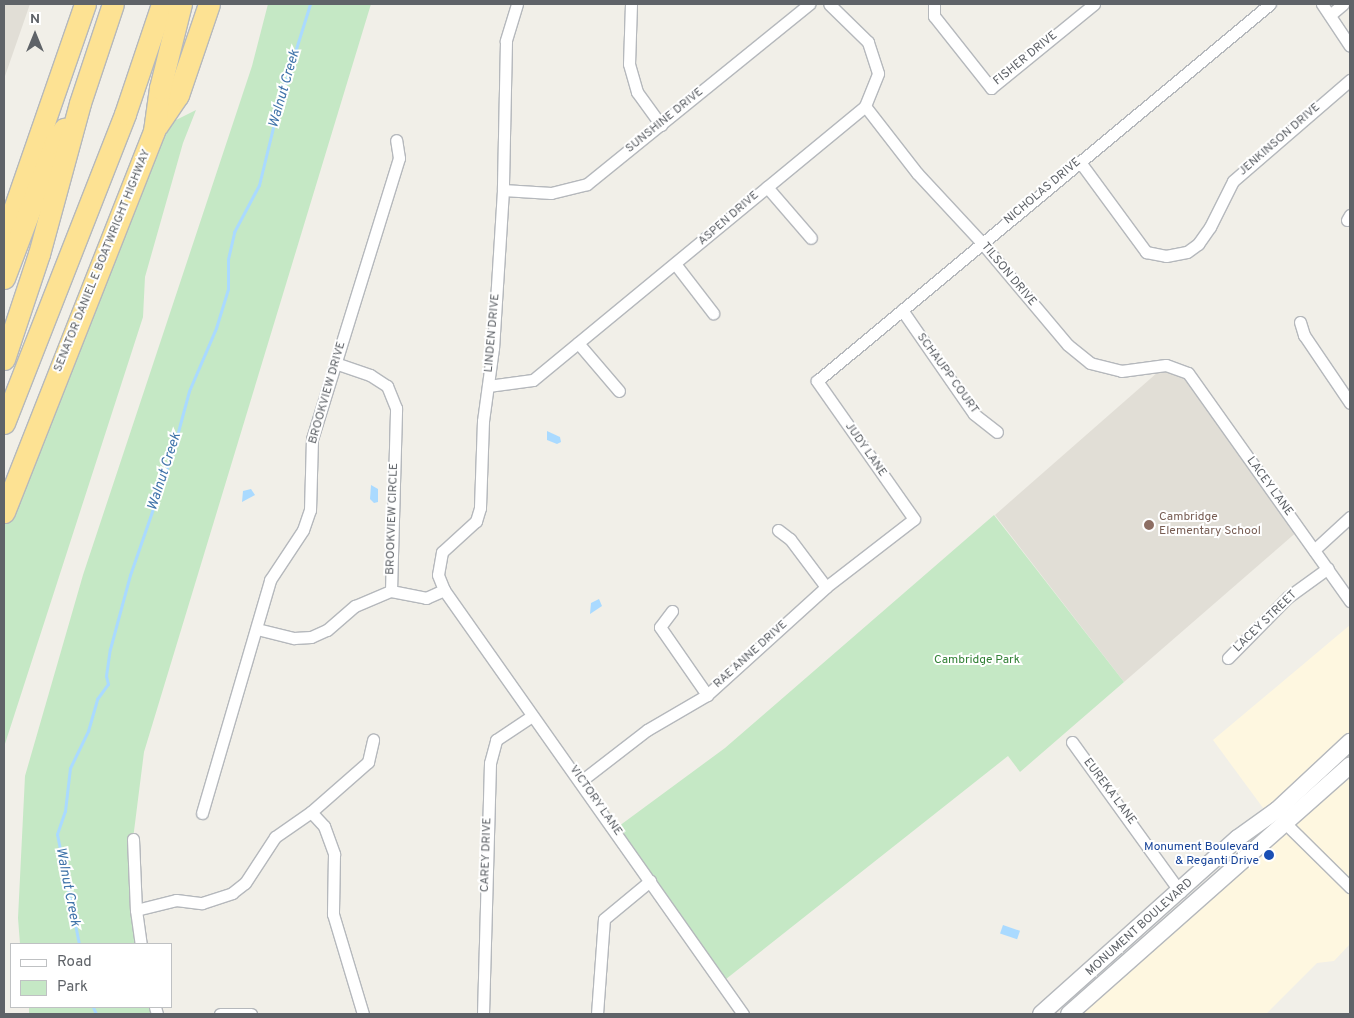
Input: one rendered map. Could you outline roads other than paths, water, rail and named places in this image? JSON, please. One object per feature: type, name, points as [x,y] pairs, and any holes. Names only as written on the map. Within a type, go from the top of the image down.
[{"type":"highway","points":[[4,238],[85,4]]},
{"type":"highway","points":[[4,359],[39,254],[80,103],[113,4]]},
{"type":"highway","points":[[4,423],[125,114],[162,4]]},
{"type":"highway","name":"SENATOR DANIEL E BOATWRIGHT HIGHWAY","points":[[4,512],[154,131],[160,88],[181,4]]},
{"type":"highway","points":[[154,131],[178,95],[209,4]]},
{"type":"highway","points":[[4,278],[55,143],[80,103]]},
{"type":"main road","name":"MONUMENT BOULEVARD","points":[[1041,1014],[1180,892],[1238,838],[1277,810],[1350,742]]},
{"type":"main road","name":"MONUMENT BOULEVARD","points":[[1068,1014],[1350,765]]},
{"type":"street","name":"LINDEN DRIVE","points":[[444,590],[438,575],[440,557],[476,521],[480,508],[503,190],[506,41],[517,4]]},
{"type":"street","points":[[631,4],[629,64],[637,92],[661,124]]},
{"type":"street","name":"SUNSHINE DRIVE","points":[[503,190],[551,193],[588,184],[809,4]]},
{"type":"street","name":"ASPEN DRIVE","points":[[488,386],[533,380],[676,265],[865,106],[878,72],[871,50],[868,42],[830,4]]},
{"type":"street","name":"FISHER DRIVE","points":[[934,4],[934,16],[991,88],[1094,4]]},
{"type":"street","name":"NICHOLAS DRIVE","points":[[817,381],[1270,4]]},
{"type":"street","points":[[1322,4],[1350,46]]},
{"type":"street","points":[[1330,15],[1343,4]]},
{"type":"street","name":"JENKINSON DRIVE","points":[[1080,162],[1146,252],[1166,256],[1187,252],[1198,244],[1210,227],[1232,181],[1350,80]]},
{"type":"street","name":"TILSON DRIVE","points":[[865,106],[917,173],[982,243],[1068,345],[1090,363],[1121,371],[1166,365],[1188,373]]},
{"type":"street","name":"BROOKVIEW DRIVE","points":[[202,813],[270,580],[303,530],[310,510],[312,439],[398,158],[396,140]]},
{"type":"street","points":[[767,187],[811,238]]},
{"type":"street","points":[[676,265],[713,313]]},
{"type":"street","name":"SCHAUPP COURT","points":[[902,310],[974,414],[997,432]]},
{"type":"street","points":[[1300,322],[1304,335],[1350,403]]},
{"type":"street","points":[[578,343],[619,391]]},
{"type":"street","name":"BROOKVIEW CIRCLE","points":[[256,629],[294,638],[311,637],[328,630],[355,606],[391,591],[396,408],[387,386],[370,375],[335,363]]},
{"type":"street","name":"LACEY LANE","points":[[1188,373],[1350,601]]},
{"type":"street","name":"JUDY LANE","points":[[817,381],[914,519]]},
{"type":"street","points":[[1314,550],[1350,517]]},
{"type":"street","name":"RAE ANNE DRIVE","points":[[581,781],[647,730],[707,695],[826,587],[914,519]]},
{"type":"street","points":[[778,530],[790,540],[826,587]]},
{"type":"street","name":"LACEY STREET","points":[[1228,658],[1288,597],[1328,568]]},
{"type":"street","points":[[391,591],[426,598],[444,590]]},
{"type":"street","name":"VICTORY LANE","points":[[444,590],[532,716],[581,781],[743,1014]]},
{"type":"street","points":[[672,611],[660,627],[707,695]]},
{"type":"street","name":"CAREY DRIVE","points":[[483,1014],[490,763],[496,740],[532,716]]},
{"type":"street","points":[[136,910],[176,900],[202,903],[232,893],[245,883],[275,837],[311,812],[368,762],[374,740]]},
{"type":"street","name":"EUREKA LANE","points":[[1072,742],[1180,892]]},
{"type":"street","points":[[311,812],[324,826],[334,854],[333,914],[363,1014]]},
{"type":"street","points":[[1284,822],[1350,887]]},
{"type":"street","points":[[133,839],[136,910],[141,943]]},
{"type":"street","points":[[600,1013],[604,919],[650,880]]},
{"type":"street","points":[[220,1014],[251,1014]]},
{"type":"water","points":[[547,431],[560,437],[561,442],[557,444],[547,440]]},
{"type":"water","points":[[371,485],[378,489],[378,502],[374,503],[370,499]]},
{"type":"water","points":[[251,489],[255,495],[242,502],[243,491]]},
{"type":"water","points":[[599,599],[602,606],[590,614],[591,603]]},
{"type":"water","points":[[1003,925],[1020,931],[1017,939],[1000,934]]},
{"type":"waterway","name":"Walnut Creek","points":[[79,943],[57,834],[65,811],[70,768],[88,731],[97,699],[108,684],[106,676],[110,649],[130,575],[172,454],[189,391],[216,328],[228,289],[228,259],[234,232],[259,185],[279,103],[310,4]]},
{"type":"waterway","name":"Walnut Creek","points":[[93,1008],[96,1014]]},
{"type":"place","name":"Cambridge Elementary School","points":[[1149,525]]},
{"type":"place","name":"Monument Boulevard & Reganti Drive","points":[[1269,855]]},
{"type":"park label","name":"Cambridge Park","points":[[977,661]]}]
